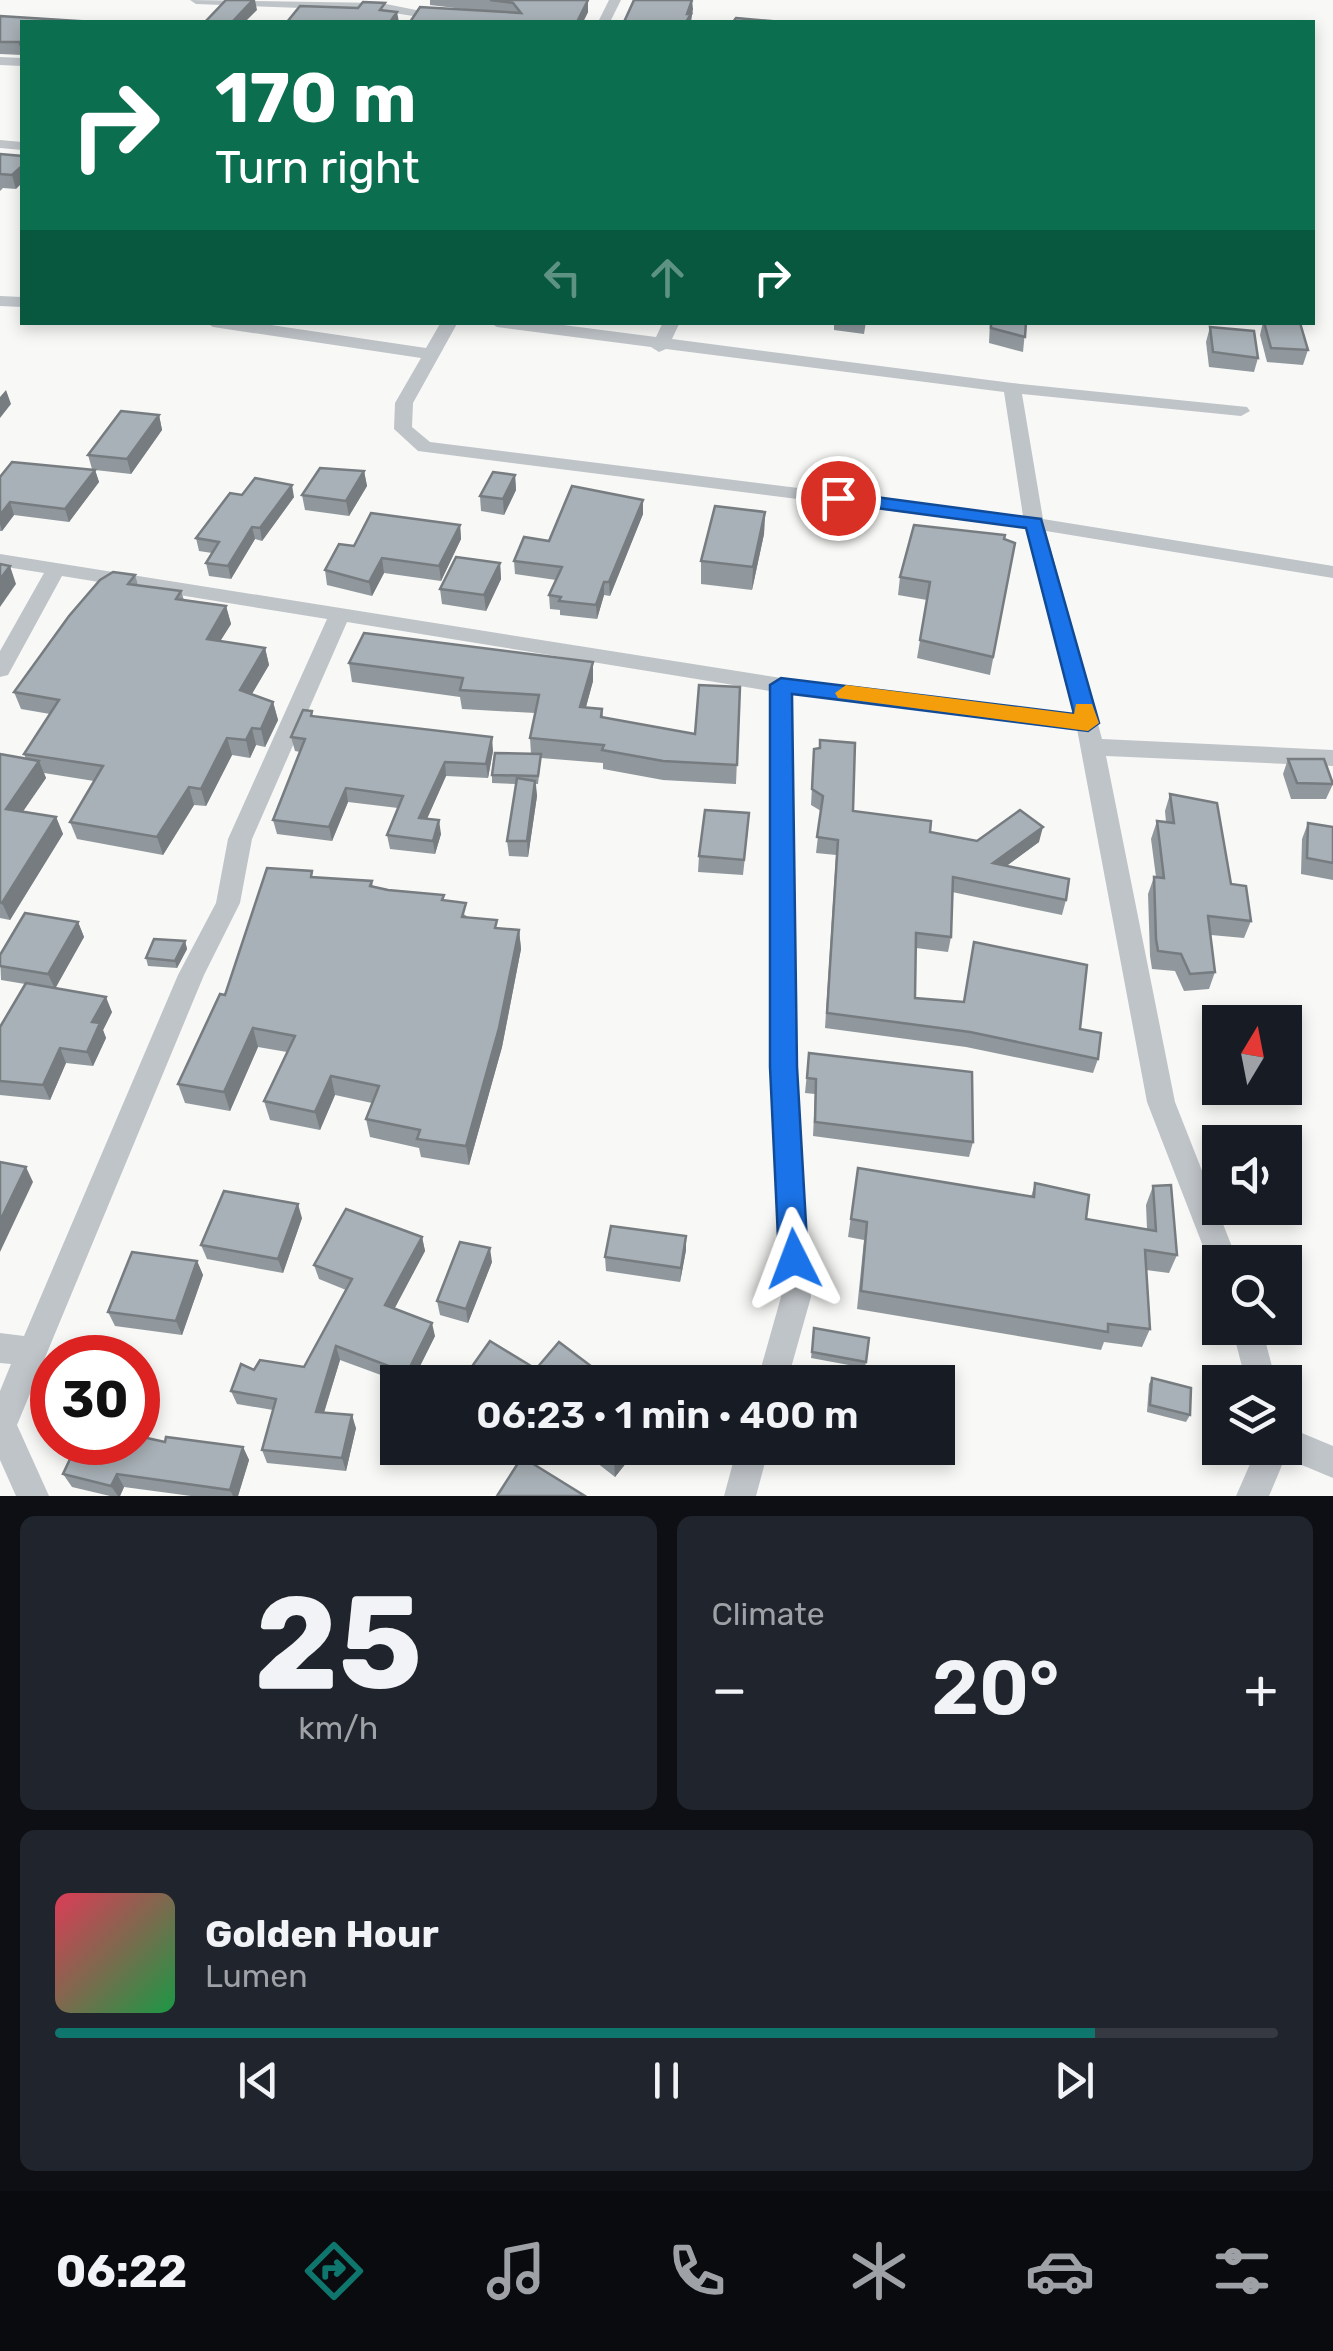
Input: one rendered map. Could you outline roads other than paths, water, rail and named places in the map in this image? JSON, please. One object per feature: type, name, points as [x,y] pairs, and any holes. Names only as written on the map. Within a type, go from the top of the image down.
[{"type":"street","points":[[196,0],[331,3],[457,18]]},
{"type":"street","points":[[427,20],[438,16]]},
{"type":"street","points":[[232,325],[429,354]]},
{"type":"street","points":[[448,325],[404,403],[403,428],[425,447],[1034,523],[1333,572]]},
{"type":"street","points":[[516,325],[659,347],[1241,410]]},
{"type":"street","points":[[659,347],[670,325]]},
{"type":"street","points":[[1012,388],[1034,523],[1090,735],[1161,1102],[1216,1245]]},
{"type":"street","points":[[0,560],[1090,735],[1333,758]]},
{"type":"street","points":[[0,670],[55,571]]},
{"type":"street","points":[[39,1335],[190,975],[228,904],[240,839],[340,616]]},
{"type":"street","points":[[777,1365],[796,1297],[783,1067],[781,685]]},
{"type":"street","points":[[0,1348],[30,1352]]},
{"type":"street","points":[[30,1357],[1,1426],[33,1496]]},
{"type":"street","points":[[1302,1449],[1333,1462]]},
{"type":"street","points":[[740,1496],[749,1465]]},
{"type":"street","points":[[1252,1496],[1266,1465]]}]
